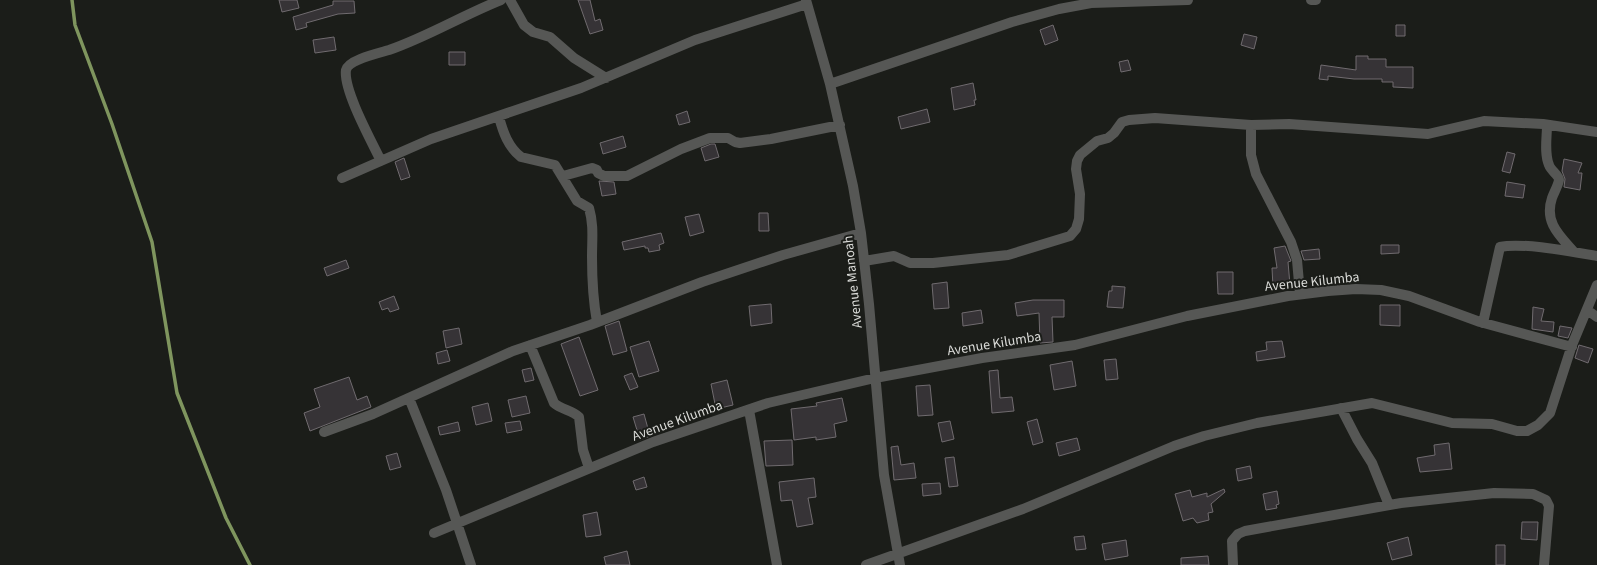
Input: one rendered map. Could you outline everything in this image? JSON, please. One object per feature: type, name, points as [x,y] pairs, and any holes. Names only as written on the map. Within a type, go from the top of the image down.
[{"type":"street","points":[[382,161],[352,101],[346,77],[346,69],[351,62],[392,48],[468,13],[501,0]]},
{"type":"street","points":[[510,0],[524,25],[533,32],[550,37],[574,58],[606,78]]},
{"type":"street","points":[[830,84],[1012,22],[1059,9],[1091,3],[1188,0]]},
{"type":"street","points":[[1311,0],[1316,0]]},
{"type":"street","points":[[342,178],[431,139],[499,117],[606,78],[695,40],[807,2]]},
{"type":"street","name":"Avenue Manoah","points":[[807,2],[840,125],[861,233],[884,475],[900,565]]},
{"type":"street","points":[[499,117],[503,133],[517,154],[521,157],[555,165],[577,200],[589,208],[593,221],[592,297],[597,322]]},
{"type":"street","points":[[864,261],[894,256],[910,263],[933,263],[1008,255],[1052,243],[1070,236],[1076,229],[1079,219],[1080,194],[1076,169],[1077,161],[1080,155],[1097,141],[1108,138],[1114,133],[1122,122],[1137,118],[1250,125],[1289,124],[1428,134],[1484,121],[1547,125],[1597,132]]},
{"type":"street","points":[[562,176],[592,168],[604,176],[627,176],[681,149],[710,138],[719,136],[740,143],[776,138],[840,125]]},
{"type":"street","points":[[1250,125],[1251,155],[1256,174],[1291,242],[1297,260],[1300,294]]},
{"type":"street","points":[[1547,125],[1548,164],[1551,170],[1558,176],[1559,181],[1551,200],[1550,220],[1574,252]]},
{"type":"street","points":[[324,432],[373,414],[483,363],[530,345],[597,322],[702,282],[783,255],[861,233]]},
{"type":"street","points":[[1483,322],[1500,247],[1521,246],[1597,256]]},
{"type":"street","points":[[866,565],[1024,509],[1140,459],[1204,436],[1257,423],[1372,403],[1452,423],[1492,424],[1517,431],[1532,429],[1544,420],[1550,413],[1572,347],[1597,285]]},
{"type":"street","name":"Avenue Kilumba","points":[[434,533],[653,442],[749,410],[812,392],[875,378],[982,358],[1074,345],[1187,316],[1251,302],[1300,294],[1356,289],[1381,290],[1409,296],[1483,322],[1572,347]]},
{"type":"street","points":[[1587,310],[1597,317]]},
{"type":"street","points":[[530,345],[554,404],[559,408],[575,413],[579,417],[582,450],[589,468]]},
{"type":"street","points":[[409,398],[446,490],[471,565]]},
{"type":"street","points":[[1341,408],[1357,439],[1372,463],[1389,505]]},
{"type":"street","points":[[749,410],[777,565]]},
{"type":"street","points":[[1233,565],[1232,541],[1238,534],[1245,531],[1389,505],[1494,493],[1525,493],[1539,496],[1546,500],[1549,506],[1544,565]]},
{"type":"building","points":[[279,0],[297,0],[299,8],[282,12]]},
{"type":"building","points":[[578,0],[590,0],[595,21],[600,19],[603,30],[590,34]]},
{"type":"building","points":[[333,1],[354,1],[355,13],[338,14],[306,23],[307,27],[296,30],[293,17],[333,5]]},
{"type":"building","points":[[1053,25],[1058,40],[1045,45],[1040,30]]},
{"type":"building","points":[[1396,25],[1405,25],[1405,36],[1396,36]]},
{"type":"building","points":[[1244,34],[1257,37],[1254,49],[1241,45]]},
{"type":"building","points":[[334,37],[336,50],[315,53],[313,40]]},
{"type":"building","points":[[449,52],[465,52],[465,65],[449,65]]},
{"type":"building","points":[[1356,56],[1368,56],[1368,59],[1386,59],[1386,67],[1413,67],[1413,88],[1393,87],[1393,82],[1382,82],[1382,79],[1354,79],[1328,76],[1328,80],[1319,79],[1321,65],[1356,70]]},
{"type":"building","points":[[1128,60],[1131,70],[1121,72],[1119,62]]},
{"type":"building","points":[[973,83],[976,100],[974,100],[975,105],[954,110],[951,88]]},
{"type":"building","points":[[927,109],[930,122],[901,129],[898,117]]},
{"type":"building","points":[[687,111],[690,122],[679,125],[676,115]]},
{"type":"building","points":[[623,136],[626,147],[603,154],[600,143]]},
{"type":"building","points":[[715,144],[719,157],[705,161],[701,148]]},
{"type":"building","points":[[1507,152],[1515,154],[1510,173],[1502,171]]},
{"type":"building","points":[[404,158],[410,177],[401,180],[395,162]]},
{"type":"building","points":[[1564,159],[1582,163],[1578,173],[1582,173],[1580,190],[1564,187],[1565,179],[1562,171]]},
{"type":"building","points":[[599,181],[614,182],[616,194],[602,196]]},
{"type":"building","points":[[1507,182],[1525,185],[1523,198],[1505,196]]},
{"type":"building","points":[[759,213],[768,213],[769,231],[759,231]]},
{"type":"building","points":[[699,214],[704,232],[690,236],[685,217]]},
{"type":"building","points":[[661,233],[664,243],[659,245],[660,250],[649,252],[648,248],[645,248],[645,246],[624,250],[622,242]]},
{"type":"building","points":[[1381,245],[1399,245],[1399,253],[1381,254]]},
{"type":"building","points":[[1285,246],[1291,261],[1288,262],[1290,285],[1273,287],[1272,268],[1277,268],[1274,248]]},
{"type":"building","points":[[1319,249],[1320,259],[1304,260],[1301,251]]},
{"type":"building","points":[[346,260],[349,268],[327,276],[324,268]]},
{"type":"building","points":[[1217,272],[1233,272],[1233,294],[1218,294]]},
{"type":"building","points":[[947,282],[949,308],[934,309],[932,284]]},
{"type":"building","points":[[1112,286],[1125,287],[1123,308],[1107,307],[1109,291],[1112,291]]},
{"type":"building","points":[[394,296],[399,309],[390,312],[388,308],[382,310],[379,302]]},
{"type":"building","points":[[1033,300],[1064,300],[1064,317],[1052,317],[1053,342],[1040,343],[1039,313],[1017,316],[1015,303]]},
{"type":"building","points":[[771,304],[772,323],[751,326],[749,306]]},
{"type":"building","points":[[1380,305],[1400,305],[1400,326],[1380,325]]},
{"type":"building","points":[[1533,307],[1544,309],[1541,321],[1554,322],[1553,332],[1532,329]]},
{"type":"building","points":[[981,310],[983,323],[963,326],[962,313]]},
{"type":"building","points":[[619,321],[627,351],[613,355],[605,326]]},
{"type":"building","points":[[1560,326],[1572,328],[1568,338],[1558,336]]},
{"type":"building","points":[[459,328],[462,344],[446,348],[443,331]]},
{"type":"building","points":[[579,337],[598,390],[580,396],[561,344]]},
{"type":"building","points":[[649,341],[659,371],[639,377],[630,347]]},
{"type":"building","points":[[1282,341],[1285,357],[1257,361],[1256,352],[1267,350],[1266,342]]},
{"type":"building","points":[[1579,345],[1593,349],[1588,363],[1575,358]]},
{"type":"building","points":[[447,350],[450,361],[438,364],[436,353]]},
{"type":"building","points":[[1116,359],[1118,379],[1106,380],[1104,360]]},
{"type":"building","points":[[1072,361],[1076,386],[1054,390],[1050,365]]},
{"type":"building","points":[[531,368],[534,380],[525,382],[522,370]]},
{"type":"building","points":[[998,370],[1000,398],[1012,397],[1014,411],[992,413],[989,371]]},
{"type":"building","points":[[632,373],[638,387],[630,390],[624,376]]},
{"type":"building","points":[[349,377],[357,400],[367,396],[371,407],[310,431],[304,413],[320,407],[314,389]]},
{"type":"building","points":[[727,380],[733,405],[716,409],[711,384]]},
{"type":"building","points":[[930,385],[933,415],[918,416],[916,386]]},
{"type":"building","points":[[526,396],[530,413],[512,417],[508,400]]},
{"type":"building","points":[[842,398],[847,421],[834,424],[836,437],[816,440],[816,437],[794,440],[791,409],[817,406],[816,403]]},
{"type":"building","points":[[488,403],[492,421],[476,425],[472,407]]},
{"type":"building","points":[[644,414],[650,436],[640,440],[633,417]]},
{"type":"building","points":[[1037,419],[1043,442],[1033,445],[1027,422]]},
{"type":"building","points":[[520,421],[522,430],[507,433],[505,423]]},
{"type":"building","points":[[950,421],[954,439],[942,442],[938,423]]},
{"type":"building","points":[[458,422],[460,431],[440,435],[438,427]]},
{"type":"building","points":[[1077,438],[1080,450],[1059,456],[1056,443]]},
{"type":"building","points":[[792,440],[793,465],[766,466],[764,441]]},
{"type":"building","points":[[1449,443],[1452,469],[1420,472],[1417,458],[1435,455],[1434,445]]},
{"type":"building","points":[[898,446],[901,465],[914,463],[916,478],[894,480],[891,447]]},
{"type":"building","points":[[397,453],[401,467],[390,470],[386,456]]},
{"type":"building","points":[[954,457],[958,486],[949,487],[945,458]]},
{"type":"building","points":[[1250,466],[1252,478],[1238,481],[1236,469]]},
{"type":"building","points":[[644,477],[647,487],[636,490],[633,481]]},
{"type":"building","points":[[814,478],[816,497],[808,498],[813,524],[797,527],[792,500],[781,501],[779,482]]},
{"type":"building","points":[[940,483],[941,494],[923,496],[922,484]]},
{"type":"building","points":[[1224,489],[1225,492],[1211,504],[1213,512],[1208,513],[1209,520],[1197,523],[1193,518],[1183,521],[1175,494],[1190,490],[1192,497],[1207,493],[1207,497]]},
{"type":"building","points":[[1277,491],[1279,504],[1276,505],[1277,508],[1266,510],[1263,494]]},
{"type":"building","points":[[597,512],[601,535],[586,537],[583,515]]},
{"type":"building","points":[[1522,522],[1538,522],[1537,540],[1521,539]]},
{"type":"building","points":[[1084,536],[1086,549],[1076,550],[1074,537]]},
{"type":"building","points":[[1408,537],[1412,555],[1392,560],[1387,543]]},
{"type":"building","points":[[1126,540],[1128,556],[1105,560],[1102,544]]},
{"type":"building","points":[[1496,545],[1505,545],[1505,565],[1496,565]]},
{"type":"building","points":[[627,551],[630,565],[606,565],[604,557]]},
{"type":"building","points":[[1208,556],[1209,565],[1181,565],[1181,558]]},
{"type":"waterway","points":[[72,0],[75,25],[112,124],[152,242],[177,393],[226,518],[250,565]]}]
